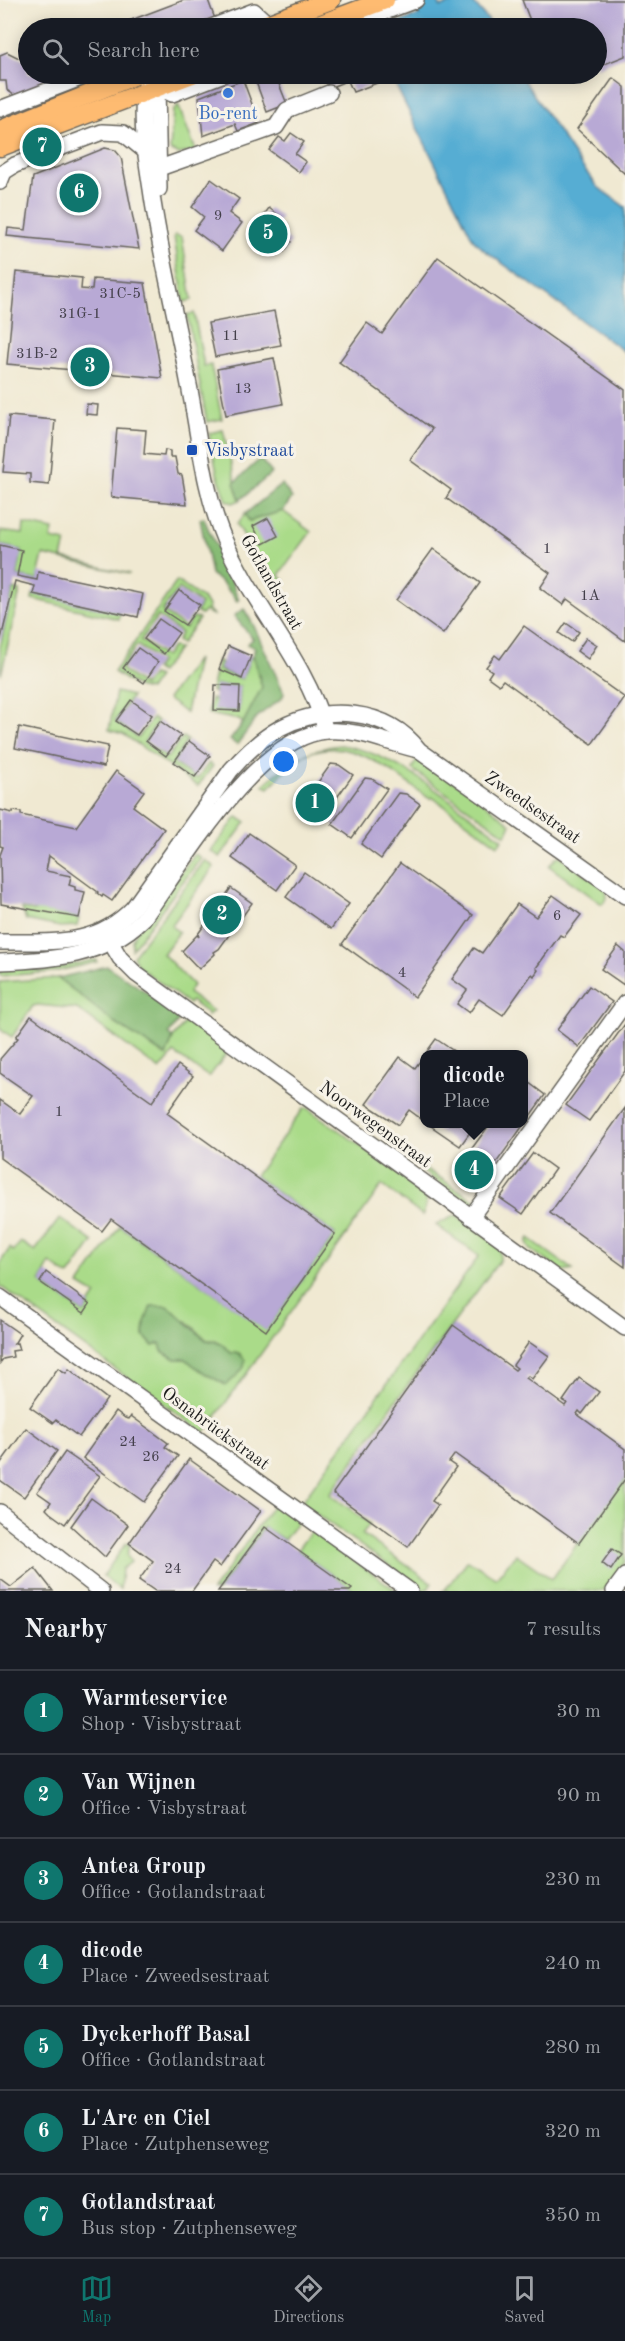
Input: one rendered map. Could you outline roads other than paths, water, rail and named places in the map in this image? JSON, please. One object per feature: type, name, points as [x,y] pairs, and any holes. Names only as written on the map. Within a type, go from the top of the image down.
[{"type":"main road","points":[[283,18],[331,0]]},
{"type":"main road","points":[[337,18],[385,0]]},
{"type":"main road","points":[[0,130],[114,84]]},
{"type":"main road","points":[[0,147],[151,84]]},
{"type":"street","points":[[368,18],[413,1]]},
{"type":"street","points":[[235,18],[254,11],[258,18]]},
{"type":"street","points":[[0,109],[65,84]]},
{"type":"street","points":[[151,84],[172,94],[198,84]]},
{"type":"street","name":"Gotlandstraat","points":[[151,84],[145,151],[153,171]]},
{"type":"street","name":"Gotlandstraat","points":[[151,84],[153,171],[166,269],[207,486],[230,552],[297,663],[322,715],[326,730]]},
{"type":"street","points":[[153,171],[276,127],[287,110],[329,93]]},
{"type":"street","points":[[0,181],[4,172],[15,165],[102,132],[123,133],[145,151]]},
{"type":"street","points":[[0,963],[67,956],[90,951],[107,937],[133,908],[231,771],[247,752],[281,727],[301,719],[349,713],[386,723],[410,739],[419,750]]},
{"type":"street","points":[[0,942],[107,937],[130,932],[143,919],[229,799],[250,775],[287,746],[308,734],[326,730],[347,731],[419,750]]},
{"type":"street","name":"Zweedsestraat","points":[[419,750],[625,896]]},
{"type":"street","name":"Noorwegenstraat","points":[[107,937],[120,958],[136,974],[625,1328]]},
{"type":"street","points":[[471,1217],[625,1003]]},
{"type":"street","name":"Osnabrückstraat","points":[[0,1297],[410,1591]]},
{"type":"street","points":[[0,1512],[101,1591]]},
{"type":"street","points":[[614,1591],[625,1576]]},
{"type":"water","points":[[411,0],[437,0],[441,7],[460,0],[471,0],[486,18],[411,18],[419,15]]},
{"type":"water","points":[[395,84],[527,84],[598,187],[625,207],[625,352],[484,250],[473,239]]},
{"type":"place","name":"Bo-rent","points":[[228,93]]},
{"type":"place","name":"Gotlandstraat","points":[[42,147]]},
{"type":"place","name":"L'Arc en Ciel","points":[[79,193]]},
{"type":"place","name":"Dyckerhoff Basal","points":[[268,234]]},
{"type":"place","name":"Antea Group","points":[[90,367]]},
{"type":"place","name":"Visbystraat","points":[[192,450]]},
{"type":"place","name":"Warmteservice","points":[[315,803]]},
{"type":"place","name":"Van Wijnen","points":[[222,915]]},
{"type":"place","name":"dicode","points":[[474,1170]]}]
